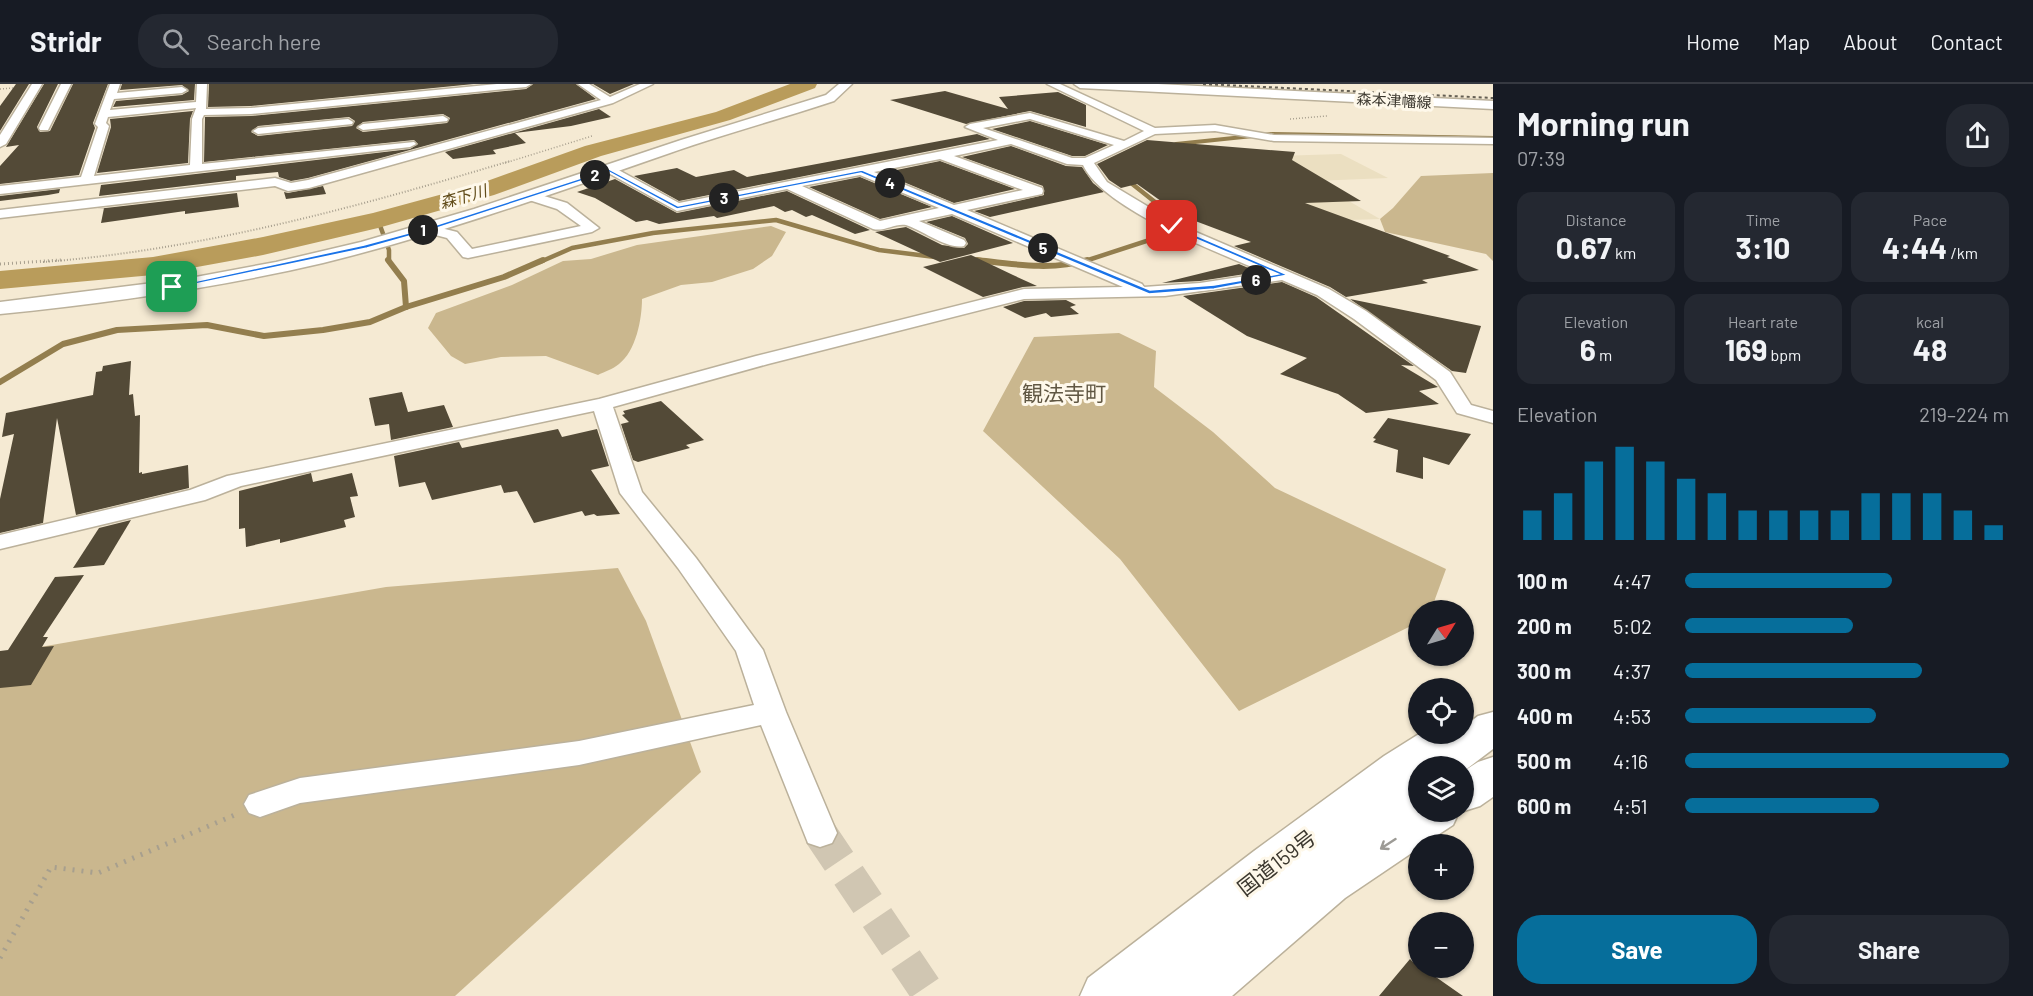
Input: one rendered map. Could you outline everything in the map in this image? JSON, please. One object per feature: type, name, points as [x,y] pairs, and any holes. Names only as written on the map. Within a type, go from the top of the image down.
[{"type":"main road","name":"森本津幡線","points":[[1080,84],[1248,89],[1493,105]]},
{"type":"main road","points":[[1474,717],[1493,704]]},
{"type":"main road","points":[[1454,756],[1493,727]]},
{"type":"main road","name":"国道159号","points":[[1107,996],[1280,858],[1399,768],[1435,744]]},
{"type":"main road","points":[[1474,787],[1493,774]]},
{"type":"main road","name":"国道159号","points":[[1151,996],[1322,856],[1408,791]]},
{"type":"main road","points":[[1193,996],[1328,883],[1422,822]]},
{"type":"street","points":[[0,144],[5,129],[37,84]]},
{"type":"street","points":[[44,128],[66,84]]},
{"type":"street","points":[[113,89],[132,84]]},
{"type":"street","points":[[414,84],[444,120]]},
{"type":"street","points":[[0,214],[275,182],[288,187],[309,184],[526,84]]},
{"type":"street","points":[[583,84],[609,101]]},
{"type":"street","points":[[363,127],[609,101],[648,84]]},
{"type":"street","points":[[0,308],[104,298],[172,287],[274,268],[429,229],[667,149],[830,98],[846,84]]},
{"type":"street","points":[[1052,84],[1153,131]]},
{"type":"street","points":[[113,89],[202,86],[201,108],[197,119],[196,167]]},
{"type":"street","points":[[86,180],[104,126],[100,124],[113,89]]},
{"type":"street","points":[[104,114],[201,108],[444,120]]},
{"type":"street","points":[[251,111],[275,182]]},
{"type":"street","points":[[1123,144],[1030,116],[970,127],[1071,160],[1087,162],[1153,131],[1215,128],[1274,138],[1493,141]]},
{"type":"street","points":[[0,189],[267,160],[444,120]]},
{"type":"street","points":[[258,131],[348,122]]},
{"type":"street","points":[[609,170],[677,207],[1011,141]]},
{"type":"street","points":[[789,185],[878,226],[1037,191],[944,156]]},
{"type":"street","points":[[1087,162],[1093,174],[1103,185],[1177,229],[1323,292],[1360,315],[1443,376],[1464,409],[1493,417]]},
{"type":"street","points":[[862,171],[1149,292]]},
{"type":"street","points":[[96,203],[103,178]]},
{"type":"street","points":[[429,229],[452,235],[468,254],[592,228],[562,206],[531,196]]},
{"type":"street","points":[[905,220],[959,243]]},
{"type":"street","points":[[0,542],[197,495],[235,481],[602,404],[762,360],[1024,294],[1058,290],[1149,292],[1214,287],[1285,275]]},
{"type":"street","points":[[602,404],[631,493],[687,563],[749,650],[771,712],[820,833]]},
{"type":"street","points":[[260,804],[300,790],[579,753],[771,712]]},
{"type":"path","points":[[0,264],[83,259],[152,249],[257,229],[388,198],[592,136]]},
{"type":"path","points":[[0,958],[51,867],[98,873],[260,804]]},
{"type":"shaded area","points":[[1341,154],[1388,178],[1314,181],[1380,219],[1286,222],[1247,157]]},
{"type":"shaded area","points":[[1493,173],[1493,261],[1486,254],[1385,232],[1380,219],[1393,208],[1421,176]]},
{"type":"shaded area","points":[[771,226],[786,232],[772,256],[753,269],[712,282],[681,285],[642,299],[639,325],[630,351],[617,366],[598,375],[546,356],[501,357],[465,364],[451,356],[428,328],[436,313],[512,285],[563,261],[591,259],[637,245]]},
{"type":"shaded area","points":[[1119,333],[1156,351],[1154,387],[1213,432],[1275,488],[1446,569],[1435,600],[1408,600],[1408,627],[1239,711],[1120,559],[983,431],[1034,337]]},
{"type":"shaded area","points":[[618,568],[646,621],[701,772],[455,996],[0,996],[0,654],[386,587]]},
{"type":"building","points":[[16,84],[29,84],[0,131],[0,106]]},
{"type":"building","points":[[44,84],[58,84],[37,127],[40,132],[50,131],[73,84],[108,84],[93,123],[95,128],[79,175],[0,184],[0,166],[19,145],[6,147]]},
{"type":"building","points":[[122,84],[195,84],[194,100],[113,107],[116,101],[182,95],[189,91],[182,85],[120,90]]},
{"type":"building","points":[[209,84],[474,84],[251,106],[208,107]]},
{"type":"building","points":[[533,84],[576,84],[596,99],[308,178],[291,181],[279,177],[278,172],[236,176],[236,180],[99,196],[101,185],[410,149],[418,144],[414,140],[204,162],[205,117],[251,116],[526,89]],"holes":[[[443,114],[450,118],[447,123],[363,132],[356,128],[363,122]],[[349,117],[355,121],[352,126],[258,136],[251,132],[258,126]]]},
{"type":"building","points":[[593,84],[634,84],[610,94]]},
{"type":"building","points":[[945,91],[1008,109],[999,97],[1058,92],[1086,105],[1086,127],[1030,111],[966,124],[890,100]]},
{"type":"building","points":[[599,109],[611,117],[571,126],[515,133],[526,143],[493,150],[496,154],[453,159],[445,152]]},
{"type":"building","points":[[193,111],[190,119],[188,163],[97,173],[111,127],[110,119]]},
{"type":"building","points":[[1030,121],[1108,145],[1085,156],[1072,156],[992,129]]},
{"type":"building","points":[[977,134],[990,139],[679,201],[634,176],[677,168],[696,177],[734,170],[747,177]]},
{"type":"building","points":[[1147,140],[1295,152],[1292,160],[1361,201],[1305,203],[1450,256],[1447,257],[1479,270],[1422,280],[1428,283],[1346,297],[1330,287],[1234,246],[1251,242],[1182,216],[1137,184],[1121,188],[1109,180],[1097,164]]},
{"type":"building","points":[[1011,146],[1066,166],[1082,167],[1093,183],[1104,192],[990,217],[974,211],[1044,195],[1043,186],[962,157]]},
{"type":"building","points":[[940,161],[1015,189],[954,203],[882,173]]},
{"type":"building","points":[[860,177],[932,207],[880,219],[809,187]]},
{"type":"building","points":[[615,179],[677,213],[787,191],[870,230],[855,234],[812,215],[806,217],[792,210],[785,212],[774,206],[717,218],[714,216],[659,224],[647,220],[636,222],[595,198],[577,192]]},
{"type":"building","points":[[323,186],[326,194],[286,199],[284,192],[288,193]]},
{"type":"building","points":[[60,189],[59,193],[0,201],[0,196]]},
{"type":"building","points":[[237,193],[239,207],[185,214],[185,211],[101,223],[104,208]]},
{"type":"building","points":[[952,216],[1013,243],[940,262],[875,232],[906,227],[942,245],[964,248],[968,244],[965,238],[926,222]]},
{"type":"building","points":[[971,255],[1037,286],[1023,287],[983,297],[923,267]]},
{"type":"building","points":[[1239,264],[1258,272],[1200,281],[1162,283]]},
{"type":"building","points":[[1282,282],[1316,297],[1414,366],[1401,365],[1438,387],[1419,391],[1439,404],[1366,413],[1338,394],[1280,374],[1307,358],[1247,336],[1183,296]]},
{"type":"building","points":[[1350,299],[1481,326],[1466,373],[1452,371]]},
{"type":"building","points":[[1066,300],[1076,305],[1070,307],[1079,314],[1051,317],[1046,313],[1025,318],[1003,307],[1024,301]]},
{"type":"building","points":[[131,361],[129,395],[133,394],[135,416],[140,415],[139,473],[188,465],[189,488],[76,515],[57,418],[43,523],[0,533],[0,499],[14,434],[2,437],[6,413],[93,395],[96,372],[102,371],[103,366]]},
{"type":"building","points":[[402,392],[408,412],[444,405],[453,427],[391,440],[389,424],[375,426],[369,398]]},
{"type":"building","points":[[661,401],[704,440],[686,445],[690,448],[638,462],[633,460],[621,424],[629,422],[622,415],[625,414],[623,411]]},
{"type":"building","points":[[1388,418],[1471,434],[1449,465],[1423,457],[1423,479],[1396,472],[1398,450],[1373,442],[1376,439],[1373,438]]},
{"type":"building","points":[[558,429],[562,437],[597,429],[609,466],[591,470],[620,514],[585,516],[582,511],[534,523],[517,491],[504,493],[501,485],[432,500],[425,482],[399,487],[394,456],[459,442],[462,448]]},
{"type":"building","points":[[311,473],[313,482],[352,473],[358,496],[350,497],[355,517],[344,520],[346,527],[280,543],[280,539],[246,547],[245,528],[239,529],[239,491]]},
{"type":"building","points":[[131,520],[104,565],[73,568],[99,528]]},
{"type":"building","points":[[84,575],[43,637],[48,637],[42,647],[54,646],[31,685],[0,688],[0,651],[8,650],[55,577]]},
{"type":"building","points":[[1408,961],[1408,978],[1437,978],[1463,996],[1379,996]]},
{"type":"waterway","name":"森下川","points":[[0,280],[153,266],[263,246],[378,220],[485,190],[593,151],[723,116],[808,84]]},
{"type":"waterway","points":[[1176,144],[1273,134],[1493,138]]},
{"type":"waterway","points":[[1082,262],[1171,233],[1180,223],[1169,217],[1165,210],[1126,179]]},
{"type":"waterway","points":[[378,220],[389,250],[389,261]]},
{"type":"waterway","points":[[540,262],[572,248],[653,233],[776,220],[879,250],[935,257]]},
{"type":"waterway","points":[[406,307],[504,277],[543,260]]},
{"type":"waterway","points":[[975,260],[991,262]]},
{"type":"waterway","points":[[977,260],[1046,266],[1087,260]]},
{"type":"waterway","points":[[389,261],[404,281],[406,307]]},
{"type":"waterway","points":[[0,382],[63,344],[117,330],[207,325],[264,336],[370,322],[406,307]]},
{"type":"tunnel","points":[[820,833],[930,996]]},
{"type":"railway","points":[[1203,84],[1493,98]]},
{"type":"district","name":"観法寺町","points":[[1064,392]]},
{"type":"route","points":[[172,287],[274,268],[365,247],[429,229],[609,170],[677,207],[862,171],[1149,292],[1214,287],[1285,275],[1172,226]]}]
